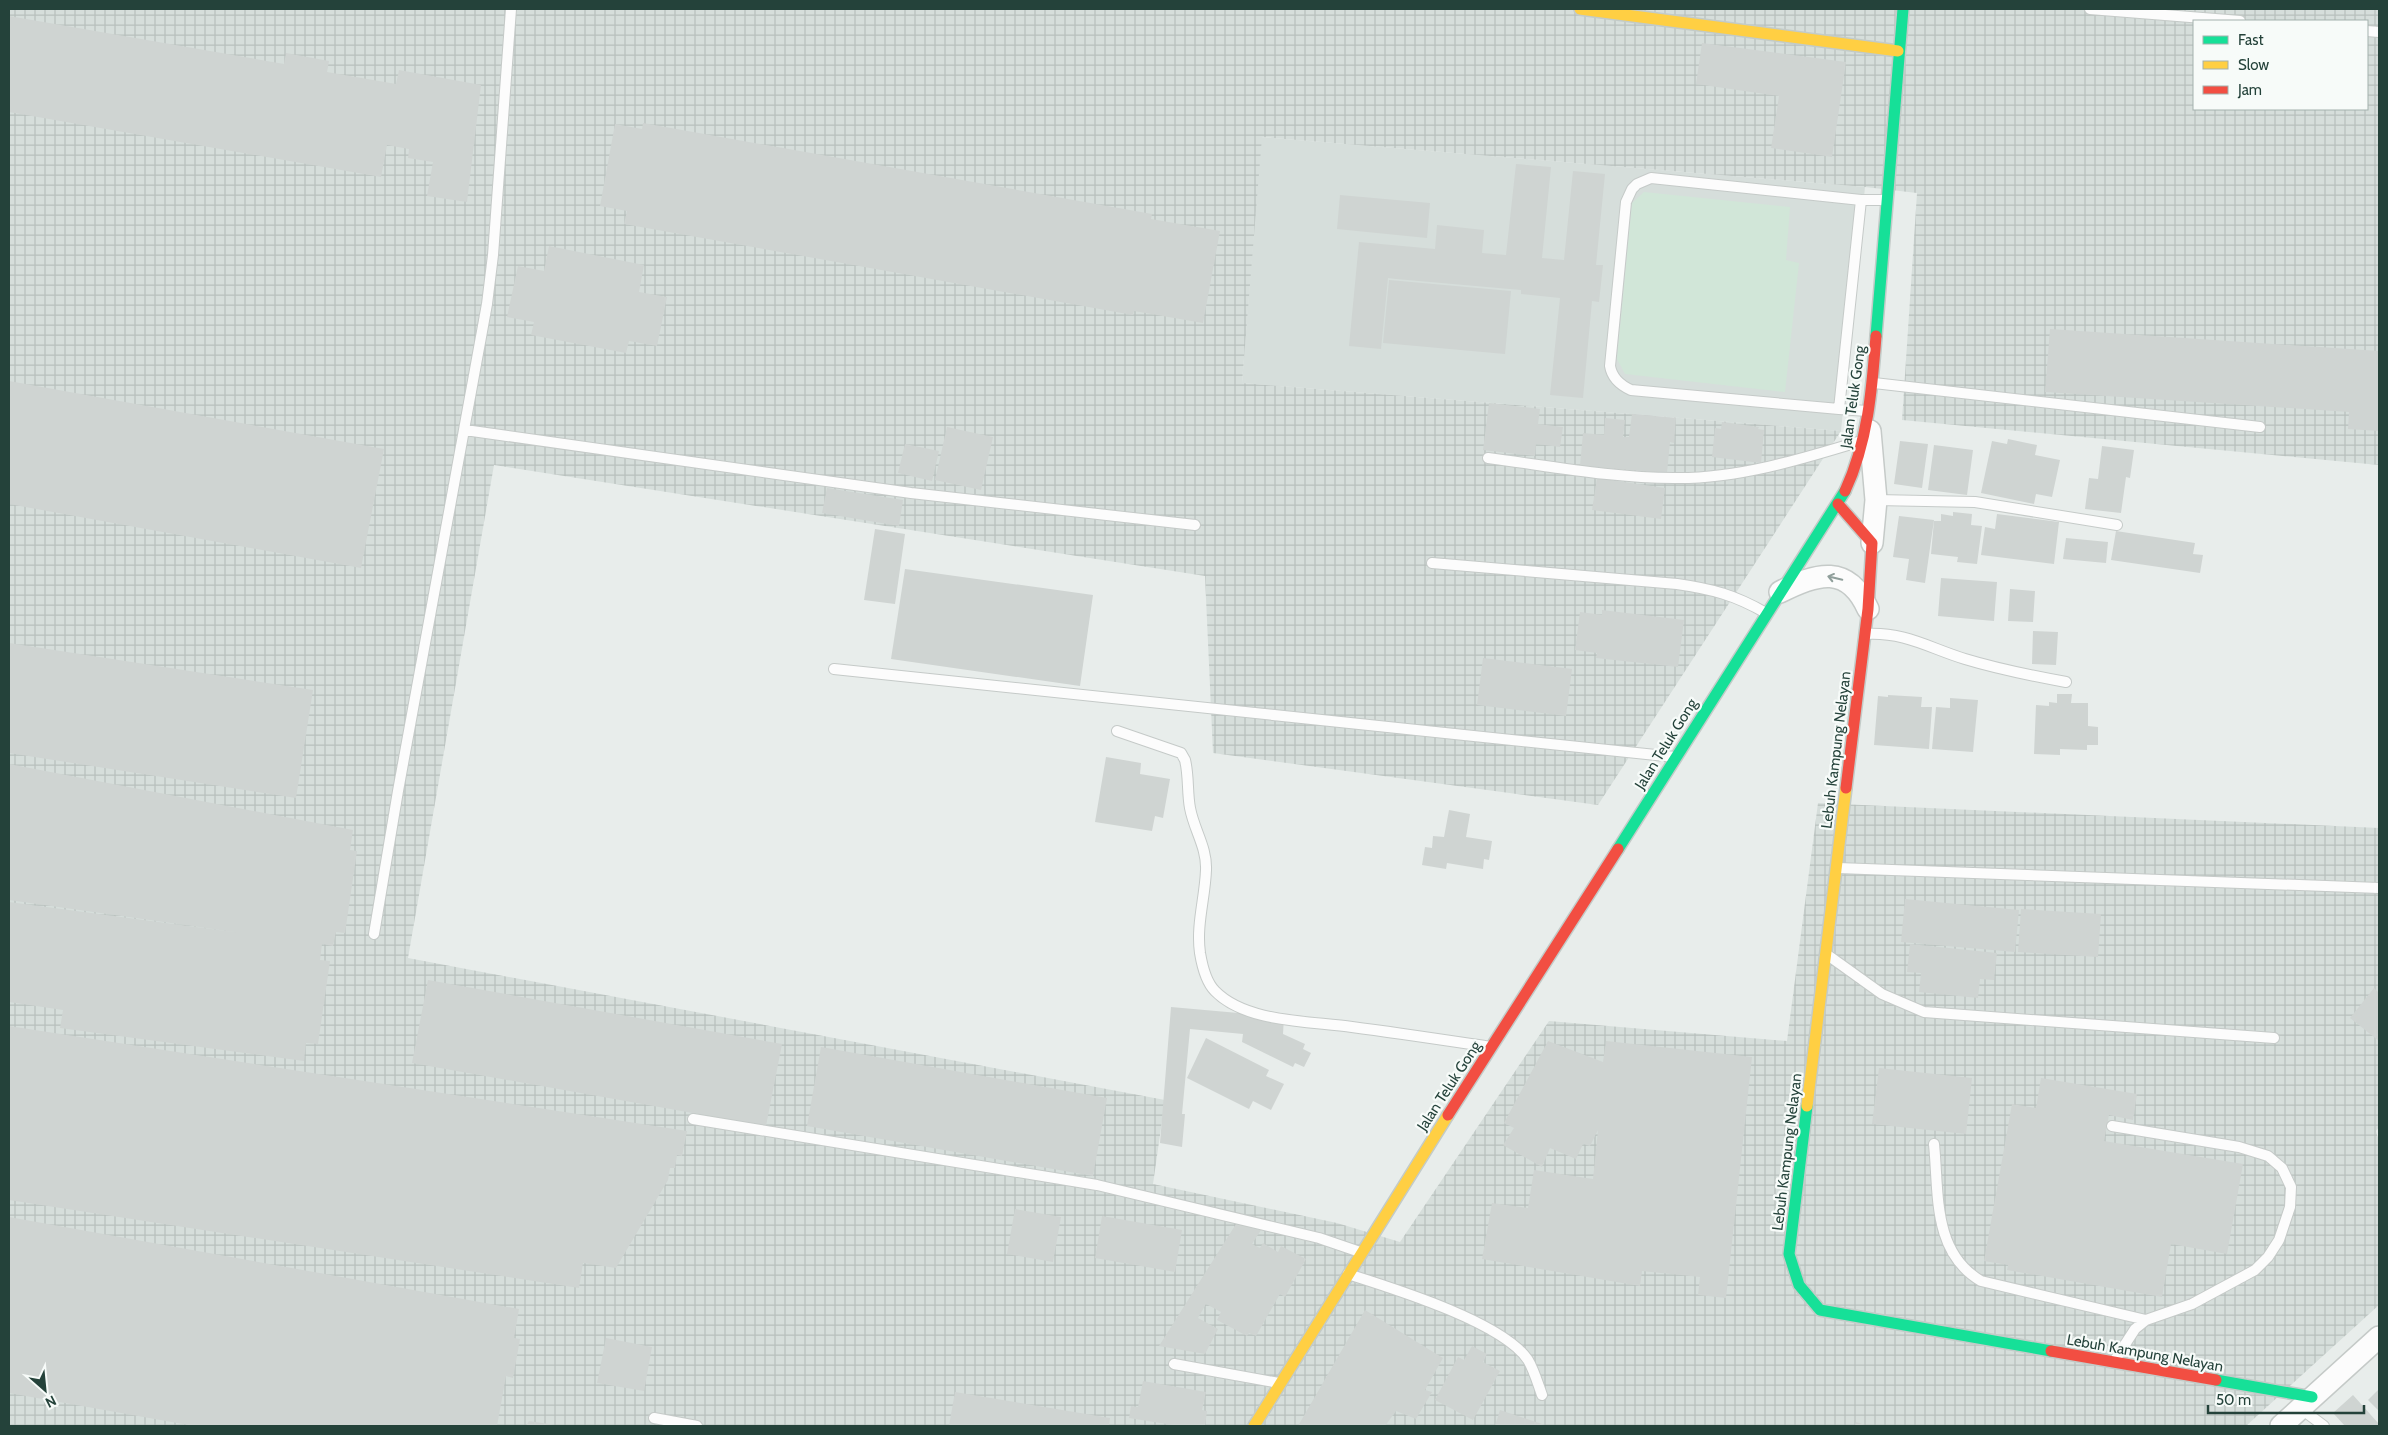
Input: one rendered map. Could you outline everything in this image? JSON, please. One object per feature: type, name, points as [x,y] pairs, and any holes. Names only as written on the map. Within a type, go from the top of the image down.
[{"type":"street","points":[[1580,9],[1898,51]]},
{"type":"street","name":"Jalan Teluk Gong","points":[[1254,1426],[1360,1252],[1838,504],[1857,465],[1864,440],[1873,382],[1898,51],[1903,9]]},
{"type":"street","points":[[1868,415],[1876,500],[1872,542]]},
{"type":"street","points":[[1838,504],[1872,542]]},
{"type":"street","name":"Lebuh Kampung Nelayan","points":[[1872,542],[1868,609],[1789,1254],[1796,1282],[1803,1295],[1820,1310],[2113,1363],[2306,1403]]},
{"type":"street","points":[[1780,592],[1817,577],[1837,577],[1854,587],[1868,609]]},
{"type":"street","points":[[2281,1426],[2379,1337]]},
{"type":"lane","points":[[374,934],[401,773],[487,304],[493,255],[511,9]]},
{"type":"lane","points":[[2090,9],[2228,20]]},
{"type":"lane","points":[[1868,415],[1839,409],[1631,390],[1619,383],[1614,378],[1610,366],[1623,214],[1632,189],[1647,179],[1861,200],[1887,200]]},
{"type":"lane","points":[[1839,409],[1861,200]]},
{"type":"lane","points":[[1873,382],[2260,427]]},
{"type":"lane","points":[[465,430],[912,494],[1195,526]]},
{"type":"lane","points":[[1488,458],[1675,478],[1718,475],[1758,468],[1864,440]]},
{"type":"lane","points":[[1876,500],[1975,502],[2117,525]]},
{"type":"lane","points":[[1432,563],[1677,584],[1715,589],[1741,598],[1767,613]]},
{"type":"lane","points":[[1865,634],[1882,633],[1906,637],[1965,659],[2066,682]]},
{"type":"lane","points":[[834,669],[1676,757]]},
{"type":"lane","points":[[1117,731],[1181,753],[1185,760],[1190,811],[1203,843],[1205,856],[1206,869],[1199,936],[1200,954],[1209,983],[1220,996],[1246,1009],[1278,1019],[1353,1027],[1492,1047]]},
{"type":"lane","points":[[1836,868],[2379,888]]},
{"type":"lane","points":[[1826,954],[1882,994],[1924,1012],[2274,1038]]},
{"type":"lane","points":[[693,1119],[1097,1185],[1310,1236],[1360,1252]]},
{"type":"lane","points":[[2112,1126],[2240,1147],[2268,1156],[2282,1168],[2291,1187],[2290,1207],[2279,1240],[2268,1258],[2255,1270],[2192,1304],[2146,1320],[2134,1329],[2113,1363]]},
{"type":"lane","points":[[1934,1144],[1942,1227],[1948,1247],[1970,1274],[1981,1281],[2146,1320]]},
{"type":"lane","points":[[1347,1273],[1404,1292],[1503,1336],[1528,1361],[1542,1395]]},
{"type":"lane","points":[[1174,1364],[1280,1384]]},
{"type":"lane","points":[[2306,1403],[2324,1426]]},
{"type":"lane","points":[[654,1418],[697,1426]]},
{"type":"shaded area","points":[[9,9],[2379,9],[2379,465],[1902,420],[1917,193],[1865,187],[1262,137],[1242,383],[1841,431],[1598,805],[1213,753],[1205,576],[494,465],[408,958],[1165,1100],[1153,1184],[1337,1223],[1400,1242],[1549,1021],[1787,1041],[1818,803],[2379,828],[2379,1127],[2376,1131],[2379,1141],[2379,1305],[2246,1426],[9,1426]]},
{"type":"shaded area","points":[[1261,137],[1865,187],[1841,431],[1242,383]]},
{"type":"green space","points":[[1644,192],[1790,207],[1786,260],[1799,263],[1785,392],[1625,374],[1617,359],[1632,203]]},
{"type":"building","points":[[9,16],[284,64],[286,53],[329,61],[327,72],[396,84],[399,70],[481,85],[467,202],[427,196],[433,162],[408,158],[409,149],[387,145],[381,177],[9,112]]},
{"type":"building","points":[[1702,43],[1846,62],[1832,157],[1771,148],[1779,96],[1696,84]]},
{"type":"building","points":[[643,123],[1152,214],[1151,219],[1220,231],[1203,323],[1134,311],[1133,315],[624,224],[627,211],[600,206],[615,124],[642,129]]},
{"type":"building","points":[[1516,164],[1551,167],[1542,258],[1564,260],[1573,171],[1605,174],[1596,265],[1603,265],[1599,302],[1592,301],[1583,398],[1550,395],[1560,298],[1521,294],[1521,290],[1388,278],[1381,349],[1349,346],[1359,242],[1435,249],[1437,225],[1484,230],[1482,253],[1506,255]]},
{"type":"building","points":[[1340,195],[1430,203],[1427,238],[1337,229]]},
{"type":"building","points":[[549,246],[644,265],[639,292],[667,297],[657,346],[629,341],[626,353],[531,335],[534,322],[507,317],[518,266],[544,271]]},
{"type":"building","points":[[1389,280],[1511,291],[1505,354],[1383,343]]},
{"type":"building","points":[[2050,329],[2379,351],[2379,431],[2348,429],[2349,412],[2045,392]]},
{"type":"building","points":[[9,381],[384,449],[361,568],[9,504]]},
{"type":"building","points":[[1489,403],[1540,409],[1538,424],[1563,427],[1560,447],[1536,444],[1535,456],[1483,450]]},
{"type":"building","points":[[1632,414],[1676,418],[1674,443],[1670,442],[1667,473],[1580,466],[1583,433],[1604,435],[1605,418],[1625,420],[1623,437],[1629,437]]},
{"type":"building","points":[[1722,422],[1759,427],[1758,429],[1764,430],[1761,463],[1712,457],[1715,428],[1721,429]]},
{"type":"building","points":[[947,427],[993,437],[981,490],[935,480]]},
{"type":"building","points":[[2008,439],[2037,445],[2035,455],[2060,460],[2052,497],[2036,494],[2034,504],[1981,493],[1992,441],[2007,444]]},
{"type":"building","points":[[1900,441],[1928,444],[1922,488],[1894,484]]},
{"type":"building","points":[[905,444],[939,451],[932,481],[898,473]]},
{"type":"building","points":[[1934,445],[1973,450],[1967,495],[1928,490]]},
{"type":"building","points":[[2102,446],[2134,450],[2130,478],[2126,477],[2121,513],[2085,509],[2089,478],[2098,479]]},
{"type":"building","points":[[1597,478],[1665,488],[1661,519],[1592,510]]},
{"type":"building","points":[[827,488],[903,500],[899,526],[822,513]]},
{"type":"building","points":[[1953,512],[1972,514],[1971,525],[1982,526],[1977,564],[1957,562],[1958,557],[1931,554],[1934,521],[1941,521],[1941,514],[1953,516]]},
{"type":"building","points":[[1997,514],[2059,522],[2054,564],[1981,555],[1985,527],[1995,529]]},
{"type":"building","points":[[1899,516],[1934,520],[1925,583],[1906,580],[1909,559],[1893,557]]},
{"type":"building","points":[[875,529],[905,534],[895,604],[864,600]]},
{"type":"building","points":[[2116,531],[2195,543],[2193,554],[2203,555],[2200,573],[2111,560]]},
{"type":"building","points":[[2066,538],[2108,542],[2106,563],[2063,559]]},
{"type":"building","points":[[905,569],[1093,595],[1080,686],[891,659]]},
{"type":"building","points":[[1941,578],[1997,582],[1994,621],[1938,616]]},
{"type":"building","points":[[2010,589],[2035,591],[2033,622],[2008,621]]},
{"type":"building","points":[[1602,610],[1684,620],[1678,667],[1596,658],[1597,653],[1575,650],[1580,612],[1602,615]]},
{"type":"building","points":[[2033,631],[2058,632],[2056,665],[2032,664]]},
{"type":"building","points":[[9,643],[313,690],[296,798],[9,753]]},
{"type":"building","points":[[1483,658],[1572,669],[1566,716],[1477,705]]},
{"type":"building","points":[[2057,694],[2072,694],[2071,703],[2088,703],[2088,726],[2098,727],[2098,745],[2087,745],[2087,750],[2060,749],[2060,755],[2034,754],[2036,705],[2049,706],[2049,702],[2057,703]]},
{"type":"building","points":[[1888,695],[1922,697],[1921,707],[1932,707],[1929,749],[1874,745],[1878,696],[1888,697]]},
{"type":"building","points":[[1950,698],[1978,700],[1973,752],[1932,749],[1936,707],[1950,708]]},
{"type":"building","points":[[1106,757],[1141,763],[1140,774],[1170,779],[1163,818],[1155,816],[1152,831],[1095,822]]},
{"type":"building","points":[[9,764],[353,830],[350,850],[357,851],[345,933],[336,932],[333,946],[322,944],[320,960],[330,961],[318,1044],[306,1043],[304,1061],[60,1028],[63,1010],[9,1002],[9,902],[241,933],[9,900]]},
{"type":"building","points":[[1449,810],[1470,814],[1466,837],[1492,841],[1489,860],[1484,859],[1483,869],[1447,863],[1446,869],[1422,865],[1425,847],[1432,848],[1433,836],[1444,837]]},
{"type":"building","points":[[1905,899],[2019,910],[2015,952],[1901,942]]},
{"type":"building","points":[[2021,909],[2101,914],[2098,957],[2018,952]]},
{"type":"building","points":[[1910,944],[1997,953],[1994,980],[1980,979],[1978,998],[1919,992],[1921,973],[1907,972]]},
{"type":"building","points":[[428,980],[782,1044],[766,1126],[412,1063]]},
{"type":"building","points":[[2374,988],[2379,993],[2379,1041],[2350,1018]]},
{"type":"building","points":[[1171,1007],[1284,1017],[1283,1034],[1305,1044],[1303,1049],[1311,1053],[1304,1067],[1295,1063],[1293,1067],[1242,1042],[1243,1034],[1190,1029],[1182,1114],[1185,1114],[1182,1147],[1160,1143]]},
{"type":"building","points":[[9,1026],[687,1131],[682,1156],[677,1155],[675,1168],[670,1168],[668,1180],[616,1268],[583,1263],[579,1288],[9,1200]]},
{"type":"building","points":[[1206,1038],[1269,1070],[1266,1076],[1284,1084],[1271,1110],[1253,1101],[1249,1109],[1187,1078]]},
{"type":"building","points":[[1548,1041],[1603,1062],[1606,1041],[1752,1057],[1726,1298],[1698,1295],[1700,1277],[1642,1271],[1640,1286],[1482,1259],[1492,1203],[1528,1208],[1534,1170],[1593,1179],[1598,1130],[1590,1146],[1583,1144],[1576,1159],[1550,1148],[1542,1167],[1503,1145],[1514,1128],[1504,1123]]},
{"type":"building","points":[[821,1047],[1107,1098],[1093,1176],[807,1126]]},
{"type":"building","points":[[1879,1068],[1972,1078],[1966,1134],[1872,1124]]},
{"type":"building","points":[[2041,1078],[2137,1094],[2133,1120],[2109,1115],[2104,1141],[2243,1164],[2227,1254],[2171,1244],[2162,1297],[2007,1270],[2008,1265],[1984,1261],[2012,1104],[2036,1108]]},
{"type":"building","points":[[1015,1209],[1061,1217],[1053,1262],[1007,1254]]},
{"type":"building","points":[[1102,1216],[1182,1230],[1175,1272],[1095,1258]]},
{"type":"building","points":[[9,1217],[519,1309],[514,1338],[520,1339],[513,1378],[506,1376],[497,1426],[194,1426],[9,1393]]},
{"type":"building","points":[[1236,1224],[1261,1230],[1252,1244],[1260,1248],[1263,1243],[1278,1252],[1281,1246],[1306,1259],[1285,1297],[1280,1294],[1256,1336],[1249,1333],[1247,1336],[1217,1320],[1221,1312],[1206,1304],[1198,1318],[1218,1329],[1205,1354],[1159,1346]]},
{"type":"building","points":[[1365,1310],[1443,1358],[1425,1390],[1432,1392],[1416,1419],[1396,1411],[1385,1426],[1298,1426]]},
{"type":"building","points":[[606,1338],[652,1347],[644,1391],[597,1383]]},
{"type":"building","points":[[1472,1346],[1487,1354],[1483,1362],[1500,1371],[1473,1420],[1435,1400],[1458,1357],[1464,1360]]},
{"type":"building","points":[[1143,1381],[1206,1392],[1202,1410],[1207,1411],[1205,1426],[1179,1426],[1129,1418],[1131,1406],[1138,1407]]},
{"type":"building","points":[[2379,1389],[2379,1411],[2368,1400]]},
{"type":"building","points":[[955,1392],[1110,1418],[1109,1426],[949,1426]]},
{"type":"building","points":[[2353,1395],[2379,1426],[2345,1426],[2333,1413]]},
{"type":"building","points":[[1500,1410],[1548,1426],[1495,1426]]},
{"type":"building","points":[[529,1421],[555,1425],[555,1426],[526,1426]]},
{"type":"building","points":[[1856,1422],[1868,1426],[1855,1426]]},
{"type":"traffic: fast","points":[[1876,336],[1903,9]]},
{"type":"traffic: fast","points":[[1618,849],[1845,491]]},
{"type":"traffic: fast","points":[[1807,1106],[1789,1254],[1799,1285],[1820,1310],[2051,1351]]},
{"type":"traffic: fast","points":[[2216,1380],[2312,1397]]},
{"type":"traffic: slow","points":[[1580,9],[1898,51]]},
{"type":"traffic: slow","points":[[1807,1106],[1846,788]]},
{"type":"traffic: slow","points":[[1254,1426],[1448,1115]]},
{"type":"traffic: jam","points":[[1845,491],[1859,454],[1868,415],[1876,336]]},
{"type":"traffic: jam","points":[[1838,504],[1872,543],[1868,609],[1846,788]]},
{"type":"traffic: jam","points":[[1448,1115],[1618,849]]},
{"type":"traffic: jam","points":[[2051,1351],[2216,1380]]}]
